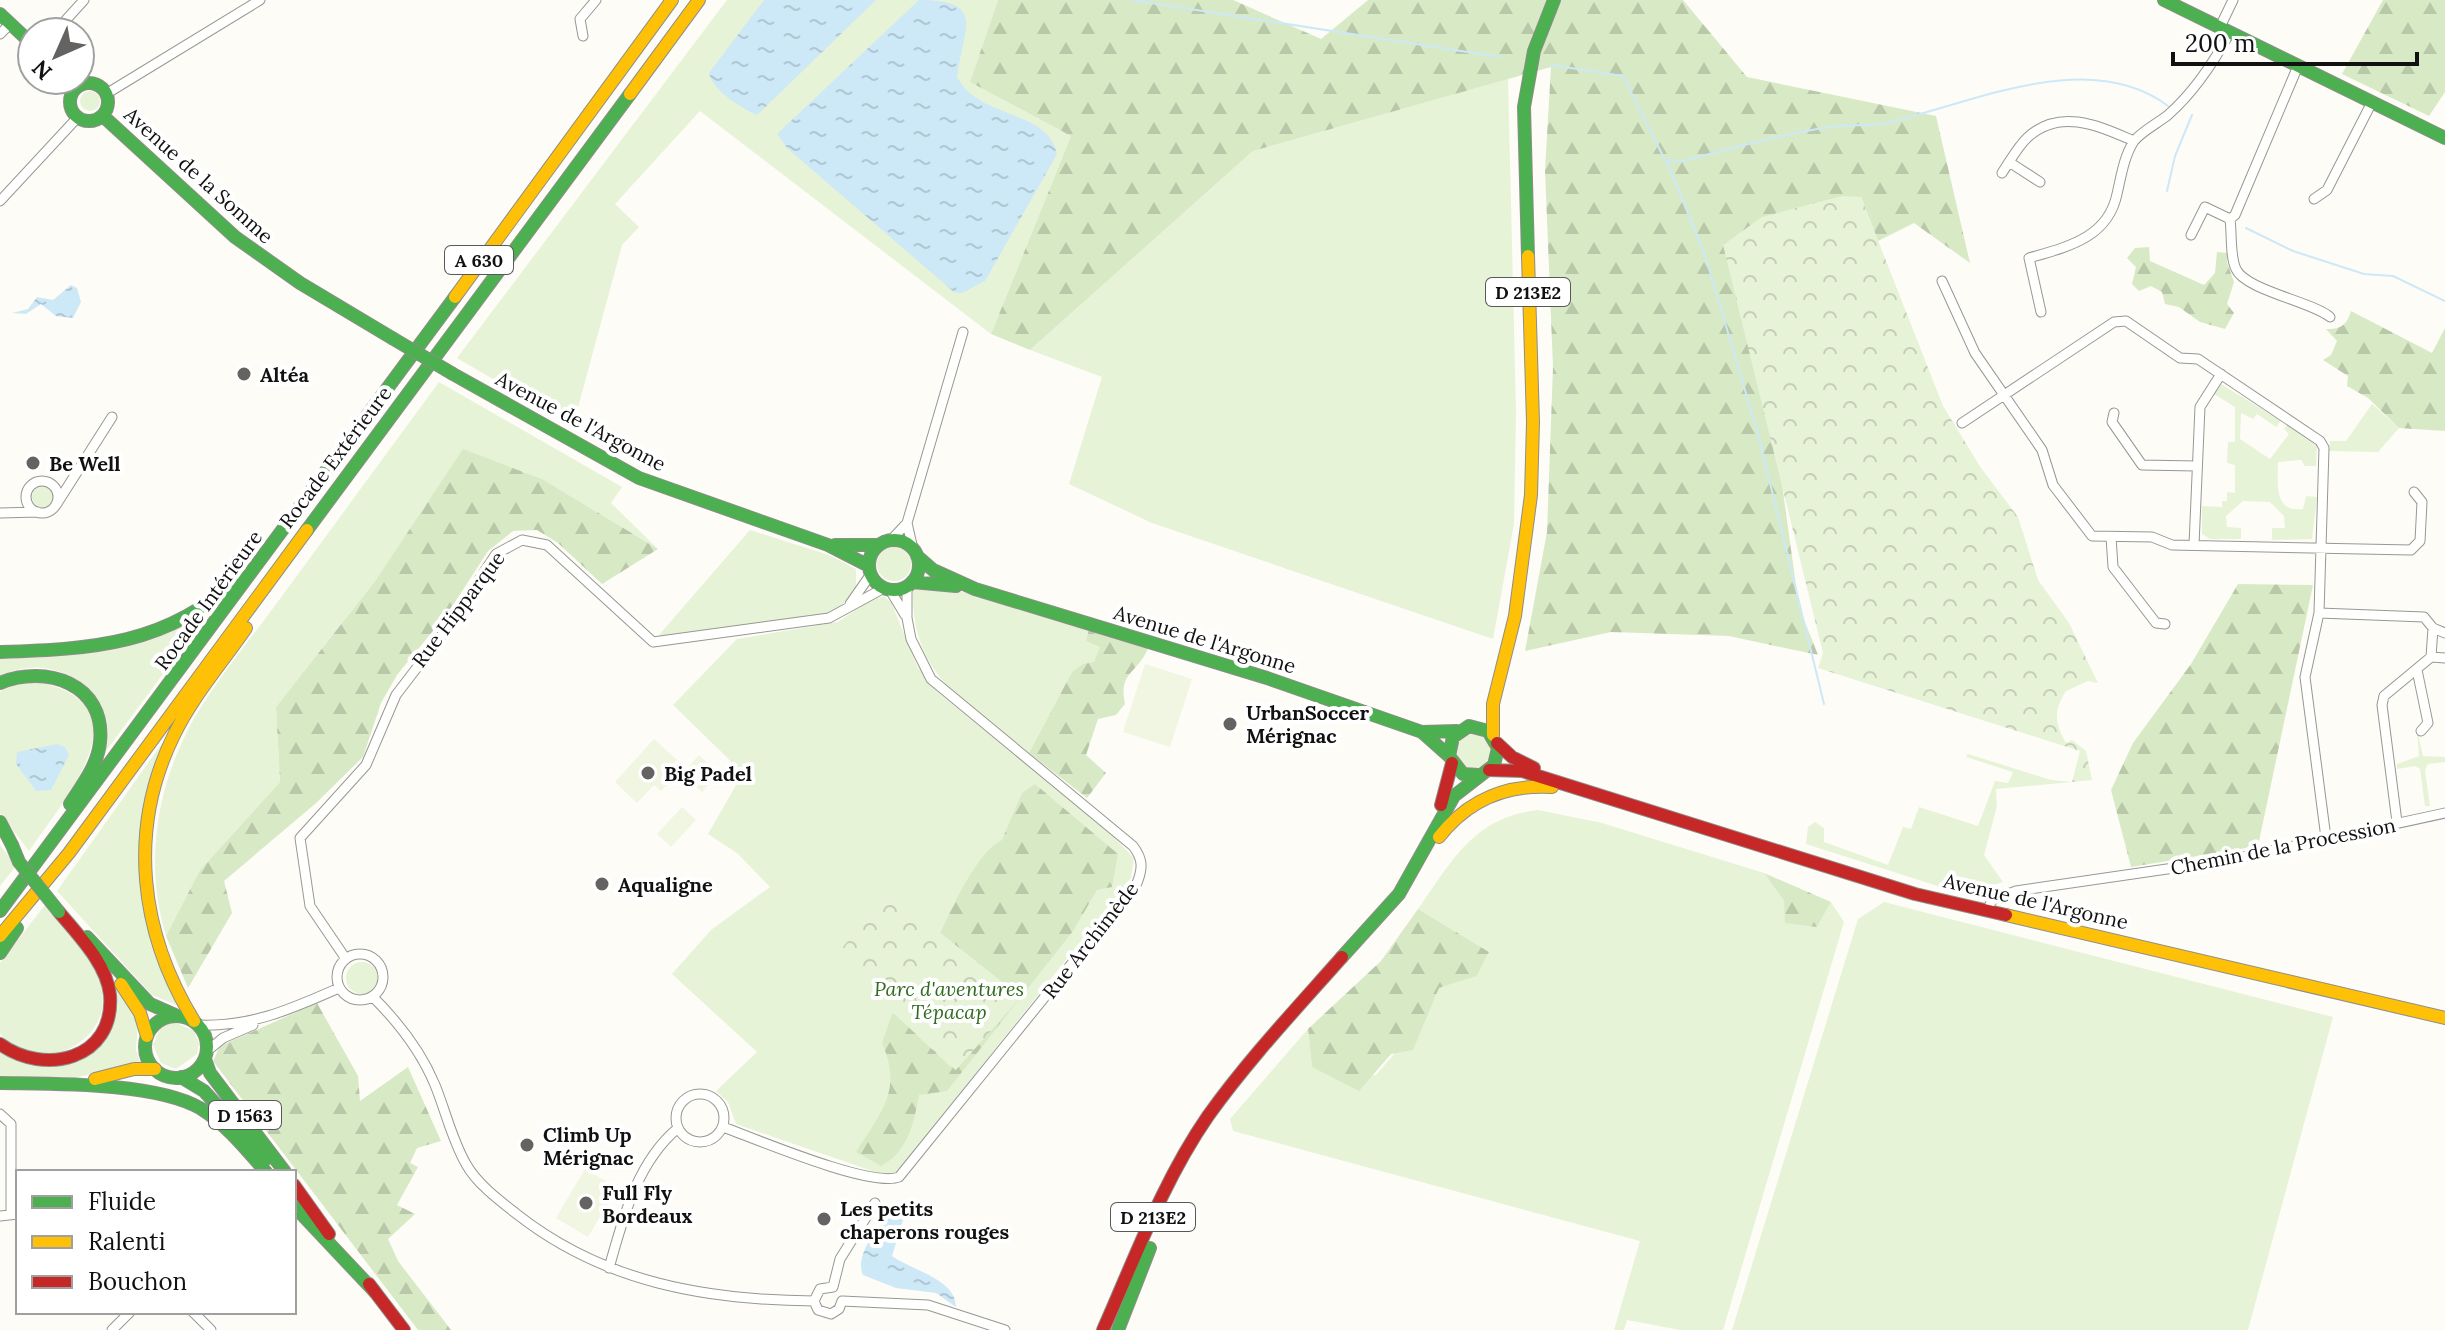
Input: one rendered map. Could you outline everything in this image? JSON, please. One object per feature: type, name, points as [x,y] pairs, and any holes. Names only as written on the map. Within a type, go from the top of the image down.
[{"type":"main road","name":"Rocade Intérieure","points":[[0,910],[257,568],[672,0]]},
{"type":"main road","name":"Rocade Extérieure","points":[[0,936],[69,853],[699,0]]},
{"type":"main road","name":"D 213E2","points":[[1495,739],[1493,704],[1520,588],[1533,460],[1522,136],[1534,51],[1554,0]]},
{"type":"main road","points":[[2164,0],[2445,138]]},
{"type":"main road","points":[[72,96],[71,102],[78,117],[93,120],[103,116],[108,105],[106,94],[96,86]]},
{"type":"main road","name":"Avenue de la Somme","points":[[103,116],[186,195],[247,247],[300,285],[453,374]]},
{"type":"main road","name":"Avenue de l'Argonne","points":[[453,374],[639,478],[828,545],[870,570]]},
{"type":"main road","points":[[901,541],[915,552],[918,570],[910,584],[887,589],[870,570],[885,543],[901,541]]},
{"type":"main road","name":"Avenue de l'Argonne","points":[[828,545],[860,548],[885,543]]},
{"type":"main road","name":"Avenue de l'Argonne","points":[[915,552],[933,570],[975,589],[1267,678],[1422,732]]},
{"type":"main road","points":[[58,1086],[134,1069],[155,1069],[181,1077],[191,1074],[206,1055],[196,1023],[168,972],[148,910],[145,838],[151,805],[173,736],[271,591],[278,566]]},
{"type":"main road","points":[[0,650],[91,649],[143,638],[199,614],[238,579],[257,568]]},
{"type":"main road","name":"Avenue de l'Argonne","points":[[910,584],[975,589]]},
{"type":"main road","name":"D 213E2","points":[[1463,729],[1486,700],[1520,588]]},
{"type":"main road","points":[[0,683],[35,672],[64,679],[90,701],[100,726],[100,741],[79,790],[0,910]]},
{"type":"main road","points":[[1482,727],[1495,739],[1497,759],[1484,772],[1463,774],[1422,732],[1482,727]]},
{"type":"main road","points":[[1450,760],[1450,743],[1463,729]]},
{"type":"main road","name":"Avenue de l'Argonne","points":[[1495,739],[1525,764],[1624,802]]},
{"type":"main road","name":"D 213E2","points":[[1363,934],[1429,831],[1450,780],[1450,760]]},
{"type":"main road","name":"Avenue de l'Argonne","points":[[1484,772],[1522,771],[1884,885],[2445,1018]]},
{"type":"main road","name":"D 213E2","points":[[1103,1330],[1172,1176],[1215,1110],[1259,1050],[1380,918],[1413,871],[1454,796],[1484,772]]},
{"type":"main road","points":[[1380,918],[1405,890],[1442,832],[1457,816],[1485,797],[1525,785],[1604,796]]},
{"type":"main road","points":[[0,822],[19,862],[150,1004],[196,1023]]},
{"type":"main road","points":[[0,829],[12,845]]},
{"type":"main road","points":[[0,953],[69,853]]},
{"type":"main road","points":[[0,1044],[25,1060],[51,1063],[78,1056],[102,1031],[109,1010],[107,985],[91,953],[61,909]]},
{"type":"main road","points":[[96,948],[140,1013],[147,1036],[146,1054],[155,1069]]},
{"type":"main road","points":[[147,1036],[158,1022],[175,1016]]},
{"type":"main road","name":"D 1563","points":[[206,1055],[210,1073],[283,1170]]},
{"type":"main road","name":"D 1563","points":[[181,1077],[204,1091],[275,1170]]},
{"type":"main road","points":[[0,1083],[121,1085],[173,1095],[223,1125],[264,1170]]},
{"type":"main road","name":"D 213E2","points":[[1118,1330],[1147,1255],[1215,1110]]},
{"type":"main road","points":[[296,1188],[316,1217]]},
{"type":"main road","points":[[296,1193],[404,1330]]},
{"type":"main road","points":[[296,1208],[375,1292]]},
{"type":"street","points":[[70,16],[84,0]]},
{"type":"street","points":[[106,94],[260,0]]},
{"type":"street","points":[[583,36],[580,19],[596,0]]},
{"type":"street","points":[[2041,312],[2029,258],[2077,244],[2095,232],[2115,206],[2122,171],[2134,141],[2187,95],[2216,58],[2233,0]]},
{"type":"street","points":[[0,34],[5,19]]},
{"type":"street","points":[[2298,66],[2230,219],[2235,268],[2242,277],[2298,304],[2319,308],[2330,317]]},
{"type":"street","points":[[2314,199],[2327,190],[2372,102]]},
{"type":"street","points":[[0,201],[78,117]]},
{"type":"street","points":[[2002,173],[2029,136],[2066,121],[2093,123],[2134,141]]},
{"type":"street","points":[[2009,162],[2040,182]]},
{"type":"street","points":[[2191,235],[2205,207],[2230,219]]},
{"type":"street","points":[[1942,281],[1975,353],[2042,450],[2053,485],[2082,527],[2092,536],[2152,537],[2172,545],[2411,550],[2420,541],[2422,502],[2414,492]]},
{"type":"street","points":[[1962,423],[2114,322],[2126,321],[2180,358],[2198,359],[2320,441],[2324,448],[2319,613],[2305,677],[2326,838]]},
{"type":"street","points":[[885,543],[907,523],[963,332]]},
{"type":"street","points":[[2194,545],[2200,407],[2221,374]]},
{"type":"street","points":[[2114,413],[2112,422],[2142,465],[2196,466]]},
{"type":"street","points":[[0,513],[48,512],[56,505],[112,417]]},
{"type":"street","points":[[38,512],[27,501],[27,491],[34,483],[45,481],[54,486],[58,495],[56,505]]},
{"type":"street","points":[[907,523],[915,552]]},
{"type":"street","points":[[2111,537],[2113,567],[2156,623],[2165,624]]},
{"type":"street","name":"Rue Hipparque","points":[[346,959],[310,906],[300,838],[366,765],[388,709],[404,681],[445,631],[485,568],[505,546],[528,540],[547,545],[653,642],[829,618],[887,589]]},
{"type":"street","points":[[845,610],[870,570]]},
{"type":"street","name":"Rue Archimède","points":[[723,1127],[859,1175],[888,1181],[899,1177],[1134,886],[1141,873],[1142,862],[1133,846],[931,679],[911,639],[907,618],[910,584]]},
{"type":"street","name":"Rue Archimède","points":[[887,589],[907,618]]},
{"type":"street","points":[[2319,613],[2424,617],[2433,628],[2445,633]]},
{"type":"street","points":[[2397,822],[2382,705],[2384,696],[2431,657],[2433,628]]},
{"type":"street","points":[[2431,657],[2445,658]]},
{"type":"street","points":[[2417,670],[2428,723],[2421,731]]},
{"type":"street","name":"Chemin de la Procession","points":[[1987,911],[1992,900],[2016,891],[2229,860],[2445,813]]},
{"type":"street","points":[[367,955],[378,963],[382,985],[373,997],[358,1001],[339,988],[337,972],[346,959],[367,955]]},
{"type":"street","points":[[206,1055],[223,1038],[339,988]]},
{"type":"street","points":[[373,997],[401,1027],[428,1070],[467,1166],[492,1194],[526,1222],[571,1251],[656,1284],[718,1297],[814,1301]]},
{"type":"street","points":[[196,1023],[218,1027],[260,1021]]},
{"type":"street","points":[[696,1094],[718,1102],[724,1117],[723,1127],[714,1138],[697,1142],[683,1135],[678,1128],[678,1108],[696,1094]]},
{"type":"street","points":[[0,1114],[11,1124],[10,1215]]},
{"type":"street","points":[[609,1268],[642,1172],[659,1146],[678,1128]]},
{"type":"street","points":[[833,1287],[840,1259],[875,1203]]},
{"type":"street","points":[[833,1287],[840,1292],[842,1301],[839,1309],[831,1314],[818,1310],[814,1301],[820,1289],[833,1287]]},
{"type":"street","points":[[842,1301],[928,1305],[1005,1330]]},
{"type":"street","points":[[112,1330],[128,1314]]},
{"type":"street","points":[[195,1314],[211,1330]]},
{"type":"green space","points":[[727,0],[998,0],[970,82],[1071,136],[991,334],[700,111],[615,204],[639,227],[622,245],[573,426],[457,358]]},
{"type":"green space","points":[[998,0],[1233,0],[1321,39],[1368,0],[1683,0],[1747,77],[1936,116],[1970,263],[1914,223],[1878,241],[1861,197],[1782,484],[1799,607],[1818,655],[1729,636],[1611,632],[1525,651],[1547,532],[1553,367],[1545,170],[1551,67],[1253,151],[1030,350],[991,334],[1071,136],[970,82]]},
{"type":"green space","points":[[2383,0],[2445,0],[2445,92],[2429,116],[2342,74]]},
{"type":"green space","points":[[1508,79],[1516,412],[1514,524],[1493,639],[1152,523],[1069,484],[1102,377],[1030,350],[1253,151]]},
{"type":"green space","points":[[96,93],[99,105],[94,110],[86,110],[81,105],[82,96],[96,96]]},
{"type":"green space","points":[[1842,196],[1861,197],[1943,406],[1981,468],[2018,517],[2038,580],[2069,623],[2098,683],[2088,681],[2066,691],[2057,717],[2066,743],[2072,740],[2086,751],[2092,780],[2072,782],[2080,751],[1818,668],[1823,653],[1723,245],[1762,217]]},
{"type":"green space","points":[[2149,247],[2150,261],[2204,285],[2215,273],[2217,252],[2228,253],[2227,262],[2234,282],[2227,304],[2234,313],[2225,329],[2200,322],[2179,307],[2165,304],[2162,292],[2151,286],[2139,291],[2132,284],[2136,267],[2127,258],[2135,248]]},
{"type":"green space","points":[[2351,311],[2432,353],[2445,328],[2445,431],[2399,428],[2368,398],[2347,386],[2348,376],[2323,360],[2331,355],[2337,341],[2326,329],[2342,326]]},
{"type":"green space","points":[[439,382],[622,487],[611,503],[658,549],[544,480],[376,580],[276,707],[280,782],[200,870],[166,936],[156,886],[156,835],[166,785],[185,736],[226,670]]},
{"type":"green space","points":[[2221,384],[2281,421],[2276,427],[2257,414],[2253,419],[2241,413],[2240,439],[2270,459],[2289,434],[2284,429],[2287,425],[2317,446],[2316,466],[2305,466],[2301,460],[2278,462],[2279,495],[2286,506],[2303,509],[2306,496],[2317,497],[2312,539],[2272,540],[2272,528],[2285,528],[2284,516],[2270,502],[2243,501],[2226,516],[2227,527],[2241,528],[2241,539],[2210,539],[2202,534],[2202,506],[2222,507],[2222,501],[2227,501],[2227,492],[2235,493],[2235,465],[2227,463],[2228,442],[2235,442],[2235,407],[2214,394]]},
{"type":"green space","points":[[2372,404],[2399,428],[2378,452],[2329,451],[2330,441],[2346,441]]},
{"type":"green space","points":[[463,449],[544,480],[658,549],[602,584],[558,543],[537,530],[513,531],[488,551],[450,610],[397,675],[381,703],[363,757],[315,804],[224,881],[232,913],[188,988],[166,936],[200,870],[280,782],[276,707],[376,580]]},
{"type":"green space","points":[[43,486],[51,489],[54,497],[51,505],[43,508],[35,505],[32,497],[35,489]]},
{"type":"green space","points":[[750,530],[829,555],[856,569],[856,589],[835,612],[823,616],[663,638],[659,635]]},
{"type":"green space","points":[[894,547],[906,552],[911,564],[906,576],[894,581],[882,576],[877,564],[882,552]]},
{"type":"green space","points":[[2238,584],[2313,585],[2258,846],[2131,867],[2111,790],[2133,743],[2191,664]]},
{"type":"green space","points":[[922,585],[952,589],[1089,629],[1101,647],[1094,662],[1072,672],[1029,753],[965,703],[933,667],[922,646],[915,620],[913,590]]},
{"type":"green space","points":[[883,596],[891,602],[917,666],[937,692],[1104,827],[1134,858],[1131,878],[903,1165],[894,1173],[884,1175],[736,1124],[728,1102],[716,1091],[757,1052],[672,974],[711,930],[770,887],[737,853],[708,834],[743,773],[673,705],[737,639],[838,622],[866,603]]},
{"type":"green space","points":[[208,613],[103,755],[81,682],[60,672],[41,668],[22,669],[0,676],[0,655],[100,650]]},
{"type":"green space","points":[[1089,629],[1148,648],[1124,685],[1125,704],[1116,715],[1098,719],[1086,755],[1106,773],[1087,798],[1029,753],[1072,672],[1083,664],[1094,662],[1100,647],[1086,641]]},
{"type":"green space","points":[[1145,664],[1192,679],[1170,747],[1123,732]]},
{"type":"green space","points":[[27,680],[65,690],[86,707],[93,727],[90,751],[79,776],[29,851],[0,813],[0,692],[7,685]]},
{"type":"green space","points":[[2417,729],[2423,756],[2445,757],[2445,762],[2428,764],[2425,770],[2430,806],[2425,806],[2420,769],[2415,766],[2397,769],[2397,764],[2419,756]]},
{"type":"green space","points":[[1473,734],[1485,739],[1490,751],[1485,763],[1473,768],[1461,763],[1456,751],[1461,739]]},
{"type":"green space","points":[[166,738],[138,856],[177,1005],[152,995],[57,891]]},
{"type":"green space","points":[[654,739],[677,760],[673,764],[680,771],[661,791],[654,785],[637,803],[615,782]]},
{"type":"green space","points":[[1968,754],[2051,780],[2072,782],[1996,789],[1997,806],[1984,855],[2003,882],[1970,892],[1944,888],[1806,844],[1808,827],[1815,822],[1824,828],[1824,842],[1888,865],[1903,827],[1911,829],[1919,807],[1978,826],[1995,781],[2008,783],[2013,772],[1966,757]]},
{"type":"green space","points":[[699,755],[708,764],[691,782],[682,774]]},
{"type":"green space","points":[[709,765],[719,773],[702,792],[692,783]]},
{"type":"green space","points":[[1035,784],[1118,854],[1112,887],[1097,890],[1073,931],[947,1091],[919,1095],[904,1145],[881,1166],[856,1152],[881,1113],[890,1088],[888,1060],[882,1043],[892,1014],[908,1013],[961,891],[989,850],[1002,840],[1022,793]]},
{"type":"green space","points":[[682,807],[696,820],[671,847],[657,834]]},
{"type":"green space","points":[[1538,810],[1602,823],[1764,873],[1784,901],[1817,927],[1831,902],[1844,922],[1723,1330],[1680,1330],[1627,1320],[1624,1330],[1614,1330],[1640,1241],[1233,1131],[1230,1119],[1308,1029],[1312,1067],[1336,1078],[1376,1075],[1426,1017],[1439,988],[1477,976],[1489,952],[1418,909],[1454,858],[1481,832],[1516,814]]},
{"type":"green space","points":[[0,845],[16,866],[0,886]]},
{"type":"green space","points":[[1764,873],[1831,902],[1817,927],[1785,923],[1784,901]]},
{"type":"green space","name":"Parc d'aventures Tépacap","points":[[890,893],[1021,997],[955,1071],[834,957]]},
{"type":"green space","points":[[1884,902],[2333,1017],[2248,1330],[1732,1330],[1858,919]]},
{"type":"green space","points":[[45,905],[89,960],[99,980],[103,1002],[98,1020],[87,1036],[72,1047],[53,1054],[34,1054],[16,1047],[0,1033],[0,963]]},
{"type":"green space","points":[[1418,909],[1489,952],[1477,976],[1439,988],[1413,1050],[1391,1054],[1359,1091],[1312,1067],[1308,1029],[1381,961]]},
{"type":"green space","points":[[362,962],[373,967],[378,978],[373,989],[362,994],[351,989],[346,978],[351,967]]},
{"type":"green space","points":[[114,984],[138,1021],[136,1050],[140,1062],[70,1079],[0,1077],[0,1051],[3,1054],[87,1057]]},
{"type":"green space","points":[[317,1003],[358,1076],[360,1101],[408,1067],[441,1141],[417,1148],[410,1163],[418,1167],[397,1205],[415,1214],[388,1239],[398,1261],[451,1330],[418,1330],[213,1061],[220,1046]]},
{"type":"green space","points":[[174,1022],[194,1031],[199,1043],[197,1054],[176,1069],[161,1063],[153,1045],[161,1027]]},
{"type":"green space","name":"Full Fly Bordeaux","points":[[585,1169],[617,1188],[588,1237],[556,1218]]},
{"type":"water","points":[[764,0],[876,0],[757,115],[721,92],[709,73]]},
{"type":"water","points":[[919,0],[940,1],[962,11],[966,31],[957,77],[981,101],[1041,129],[1051,139],[1057,154],[985,281],[962,293],[954,292],[787,148],[777,134]]},
{"type":"water","points":[[71,285],[77,288],[81,302],[73,318],[56,316],[41,304],[26,314],[12,313],[28,309],[37,297],[53,300]]},
{"type":"water","points":[[57,744],[65,747],[69,755],[51,790],[36,791],[16,764],[17,752]]},
{"type":"water","points":[[894,1214],[903,1220],[892,1256],[941,1282],[954,1297],[956,1307],[936,1293],[896,1288],[863,1275],[862,1259],[869,1241]]},
{"type":"waterway","points":[[1132,0],[1500,57]]},
{"type":"waterway","points":[[1551,65],[1623,76],[1665,160],[1682,161],[1812,130],[1884,124],[2031,84],[2068,80],[2103,81],[2137,89],[2168,106]]},
{"type":"waterway","points":[[2167,191],[2175,156],[2192,115]]},
{"type":"waterway","points":[[1666,160],[1705,255],[1758,434],[1824,704]]},
{"type":"waterway","points":[[2246,228],[2293,251],[2364,274],[2393,276],[2445,301]]},
{"type":"traffic: fast","points":[[1528,256],[1524,107],[1534,51],[1554,0]]},
{"type":"traffic: fast","points":[[2164,0],[2445,138]]},
{"type":"traffic: fast","points":[[0,14],[16,29]]},
{"type":"traffic: fast","points":[[89,83],[102,89],[108,102],[102,115],[89,121],[76,115],[70,102],[76,89],[89,83]]},
{"type":"traffic: fast","points":[[307,530],[630,94]]},
{"type":"traffic: fast","points":[[103,116],[235,237],[300,283],[392,338]]},
{"type":"traffic: fast","points":[[0,911],[455,297]]},
{"type":"traffic: fast","points":[[392,338],[453,374]]},
{"type":"traffic: fast","points":[[453,374],[639,478],[828,545],[869,566]]},
{"type":"traffic: fast","points":[[894,540],[911,548],[919,565],[911,582],[894,590],[877,582],[869,565],[877,548],[894,540]]},
{"type":"traffic: fast","points":[[835,545],[879,545]]},
{"type":"traffic: fast","points":[[917,556],[933,570],[975,589],[1267,678],[1422,732],[1457,731]]},
{"type":"traffic: fast","points":[[0,652],[66,649],[127,639],[184,618],[238,579]]},
{"type":"traffic: fast","points":[[912,582],[956,586]]},
{"type":"traffic: fast","points":[[0,683],[36,676],[53,678],[83,693],[93,706],[99,722],[99,750],[89,774],[70,804]]},
{"type":"traffic: fast","points":[[1342,957],[1399,894],[1454,796],[1494,765],[1498,748],[1488,731],[1469,726],[1453,737],[1449,756],[1463,774],[1479,775]]},
{"type":"traffic: fast","points":[[1422,732],[1449,756]]},
{"type":"traffic: fast","points":[[0,822],[12,845]]},
{"type":"traffic: fast","points":[[12,845],[19,862],[59,912]]},
{"type":"traffic: fast","points":[[0,953],[17,928]]},
{"type":"traffic: fast","points":[[87,937],[150,1004],[175,1015]]},
{"type":"traffic: fast","points":[[176,1016],[198,1025],[207,1047],[198,1069],[176,1078],[154,1069],[145,1047],[154,1025],[176,1016]]},
{"type":"traffic: fast","points":[[205,1059],[210,1073],[283,1170]]},
{"type":"traffic: fast","points":[[181,1077],[204,1091],[266,1159]]},
{"type":"traffic: fast","points":[[0,1083],[103,1086],[157,1093],[180,1100],[200,1108],[218,1122],[264,1170]]},
{"type":"traffic: fast","points":[[296,1208],[375,1292]]},
{"type":"traffic: fast","points":[[1118,1330],[1150,1248]]},
{"type":"traffic: slow","points":[[455,297],[672,0]]},
{"type":"traffic: slow","points":[[630,94],[699,0]]},
{"type":"traffic: slow","points":[[1493,735],[1493,704],[1515,616],[1531,495],[1533,422],[1528,256]]},
{"type":"traffic: slow","points":[[0,936],[69,853],[307,530]]},
{"type":"traffic: slow","points":[[194,1021],[161,953],[146,881],[145,844],[159,771],[174,735],[199,693],[246,628]]},
{"type":"traffic: slow","points":[[1439,837],[1462,813],[1489,797],[1519,788],[1552,787]]},
{"type":"traffic: slow","points":[[2006,915],[2445,1018]]},
{"type":"traffic: slow","points":[[121,984],[140,1013],[147,1036]]},
{"type":"traffic: slow","points":[[95,1079],[134,1069],[155,1069]]},
{"type":"traffic: jam","points":[[1497,743],[1512,757],[1534,768]]},
{"type":"traffic: jam","points":[[1441,805],[1452,763]]},
{"type":"traffic: jam","points":[[1489,770],[1522,771],[1915,894],[2006,915]]},
{"type":"traffic: jam","points":[[0,1044],[18,1054],[55,1060],[89,1048],[101,1035],[109,1017],[108,983],[90,950],[59,912]]},
{"type":"traffic: jam","points":[[1103,1330],[1177,1167],[1208,1116],[1239,1075],[1342,957]]},
{"type":"traffic: jam","points":[[296,1188],[329,1234]]},
{"type":"traffic: jam","points":[[369,1284],[404,1330]]},
{"type":"place","name":"Altéa","points":[[244,374]]},
{"type":"place","name":"Be Well","points":[[33,463]]},
{"type":"place","name":"UrbanSoccer Mérignac","points":[[1230,724]]},
{"type":"place","name":"Big Padel","points":[[648,773]]},
{"type":"place","name":"Aqualigne","points":[[602,884]]},
{"type":"place","name":"Climb Up Mérignac","points":[[527,1145]]},
{"type":"place","name":"Full Fly Bordeaux","points":[[586,1203]]},
{"type":"place","name":"Les petits chaperons rouges","points":[[824,1219]]}]
